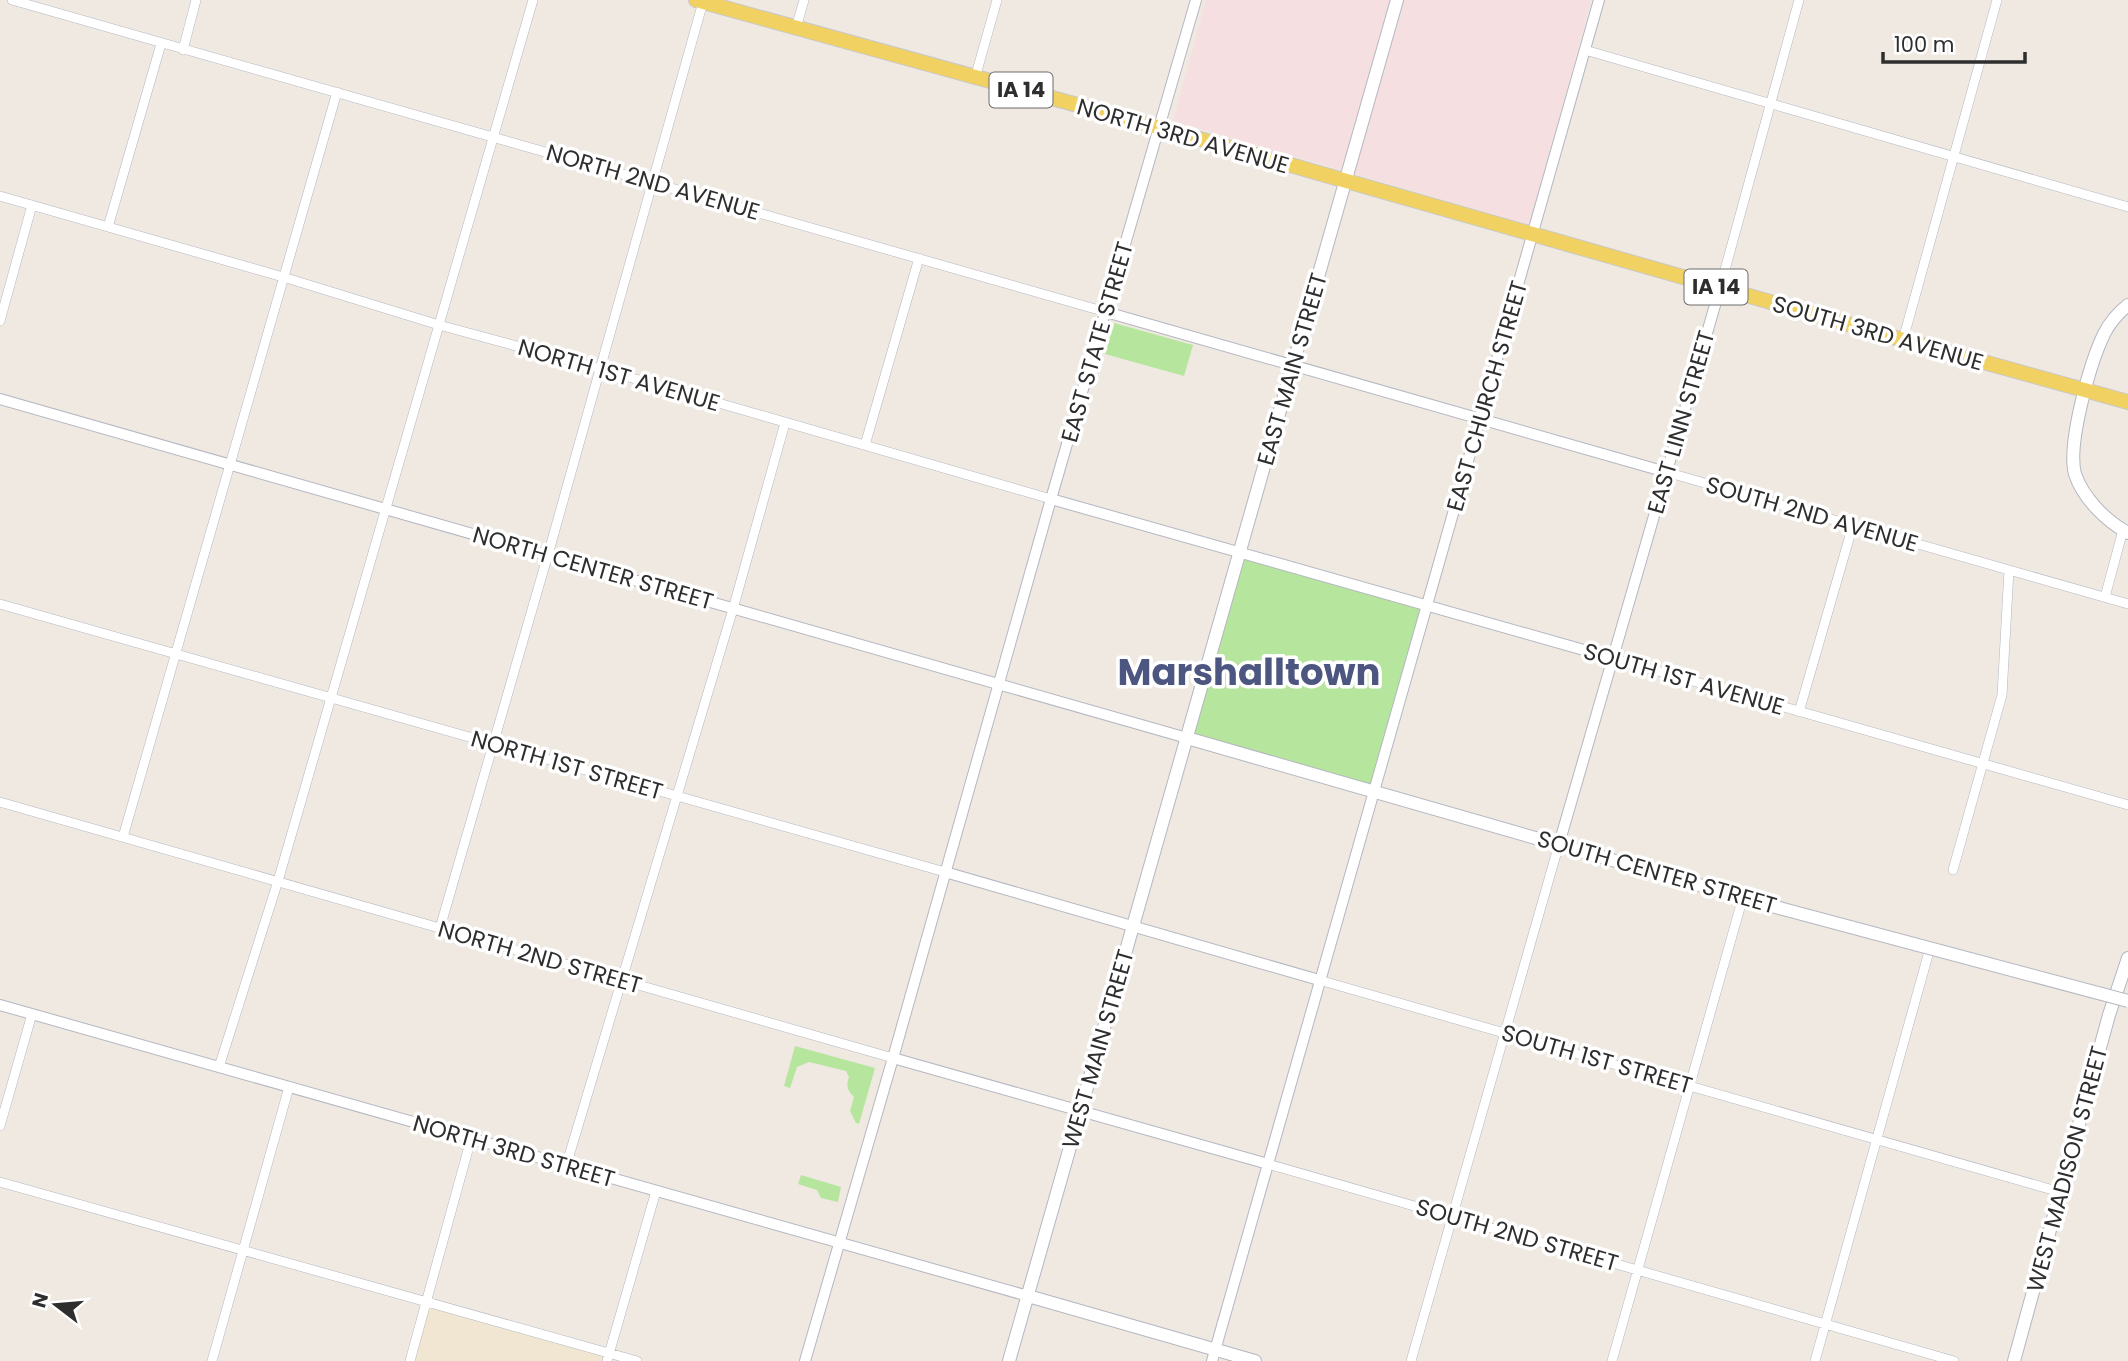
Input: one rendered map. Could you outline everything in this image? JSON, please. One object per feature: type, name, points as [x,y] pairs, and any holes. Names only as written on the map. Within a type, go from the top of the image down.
[{"type":"main road","name":"EAST MAIN STREET","points":[[1187,738],[1396,0]]},
{"type":"main road","name":"NORTH 3RD AVENUE","points":[[700,1],[1346,182]]},
{"type":"main road","name":"SOUTH 3RD AVENUE","points":[[1346,182],[2123,401]]},
{"type":"main road","points":[[2126,532],[2090,499],[2074,471],[2073,440],[2105,332],[2114,318],[2128,305]]},
{"type":"main road","name":"SOUTH CENTER STREET","points":[[1187,738],[1783,909],[2128,1001]]},
{"type":"main road","name":"WEST MAIN STREET","points":[[1009,1361],[1187,738]]},
{"type":"main road","name":"WEST MADISON STREET","points":[[2014,1361],[2120,978],[2128,958]]},
{"type":"main road","points":[[1028,1296],[1214,1355],[1255,1361]]},
{"type":"street","name":"NORTH 2ND AVENUE","points":[[12,0],[1293,366]]},
{"type":"street","points":[[183,50],[197,0]]},
{"type":"street","points":[[219,1067],[278,881],[533,0]]},
{"type":"street","points":[[796,28],[804,0]]},
{"type":"street","points":[[975,78],[997,0]]},
{"type":"street","name":"EAST STATE STREET","points":[[805,1361],[1196,0]]},
{"type":"street","name":"EAST CHURCH STREET","points":[[1214,1355],[1599,0]]},
{"type":"street","name":"EAST LINN STREET","points":[[1559,844],[1720,288],[1799,0]]},
{"type":"street","points":[[1903,340],[1997,0]]},
{"type":"street","points":[[440,928],[653,182],[700,1]]},
{"type":"street","points":[[108,227],[161,44]]},
{"type":"street","points":[[1585,50],[2128,207]]},
{"type":"street","points":[[123,837],[337,92]]},
{"type":"street","name":"NORTH 1ST AVENUE","points":[[0,196],[439,325],[1239,552]]},
{"type":"street","points":[[0,321],[32,205]]},
{"type":"street","points":[[865,445],[919,258]]},
{"type":"street","name":"SOUTH 2ND AVENUE","points":[[1293,366],[2128,604]]},
{"type":"street","name":"NORTH CENTER STREET","points":[[0,399],[1187,738]]},
{"type":"street","points":[[566,1166],[733,609],[785,423]]},
{"type":"street","points":[[1799,712],[1853,526]]},
{"type":"street","points":[[2105,597],[2126,532]]},
{"type":"street","name":"SOUTH 1ST AVENUE","points":[[1239,552],[2128,805]]},
{"type":"street","points":[[1953,870],[2002,695],[2009,570]]},
{"type":"street","name":"NORTH 1ST STREET","points":[[0,604],[1133,926]]},
{"type":"street","name":"NORTH 2ND STREET","points":[[0,802],[1080,1110]]},
{"type":"street","points":[[1410,1361],[1559,844]]},
{"type":"street","points":[[1612,1361],[1743,897]]},
{"type":"street","name":"SOUTH 1ST STREET","points":[[1133,926],[2060,1192]]},
{"type":"street","points":[[1815,1361],[1930,948]]},
{"type":"street","name":"NORTH 3RD STREET","points":[[0,1005],[1028,1296]]},
{"type":"street","points":[[0,1126],[32,1014]]},
{"type":"street","points":[[212,1361],[289,1087]]},
{"type":"street","name":"SOUTH 2ND STREET","points":[[1080,1110],[1954,1361]]},
{"type":"street","points":[[410,1361],[471,1139]]},
{"type":"street","points":[[0,1182],[427,1302],[608,1357],[637,1361]]},
{"type":"street","points":[[608,1357],[656,1191]]},
{"type":"shaded area","points":[[1206,0],[1591,0],[1530,225],[1173,121]]},
{"type":"shaded area","points":[[427,1302],[609,1353],[607,1361],[410,1361]]},
{"type":"green space","points":[[1114,323],[1193,345],[1184,376],[1105,354]]},
{"type":"green space","points":[[1239,552],[1428,606],[1376,792],[1187,738]]},
{"type":"green space","points":[[795,1046],[875,1068],[859,1124],[850,1111],[854,1097],[848,1088],[849,1077],[846,1071],[809,1062],[797,1067],[790,1088],[784,1086]]},
{"type":"green space","points":[[801,1175],[841,1187],[838,1202],[821,1198],[817,1190],[798,1184]]},
{"type":"district","name":"Marshalltown","points":[[1249,672]]}]
